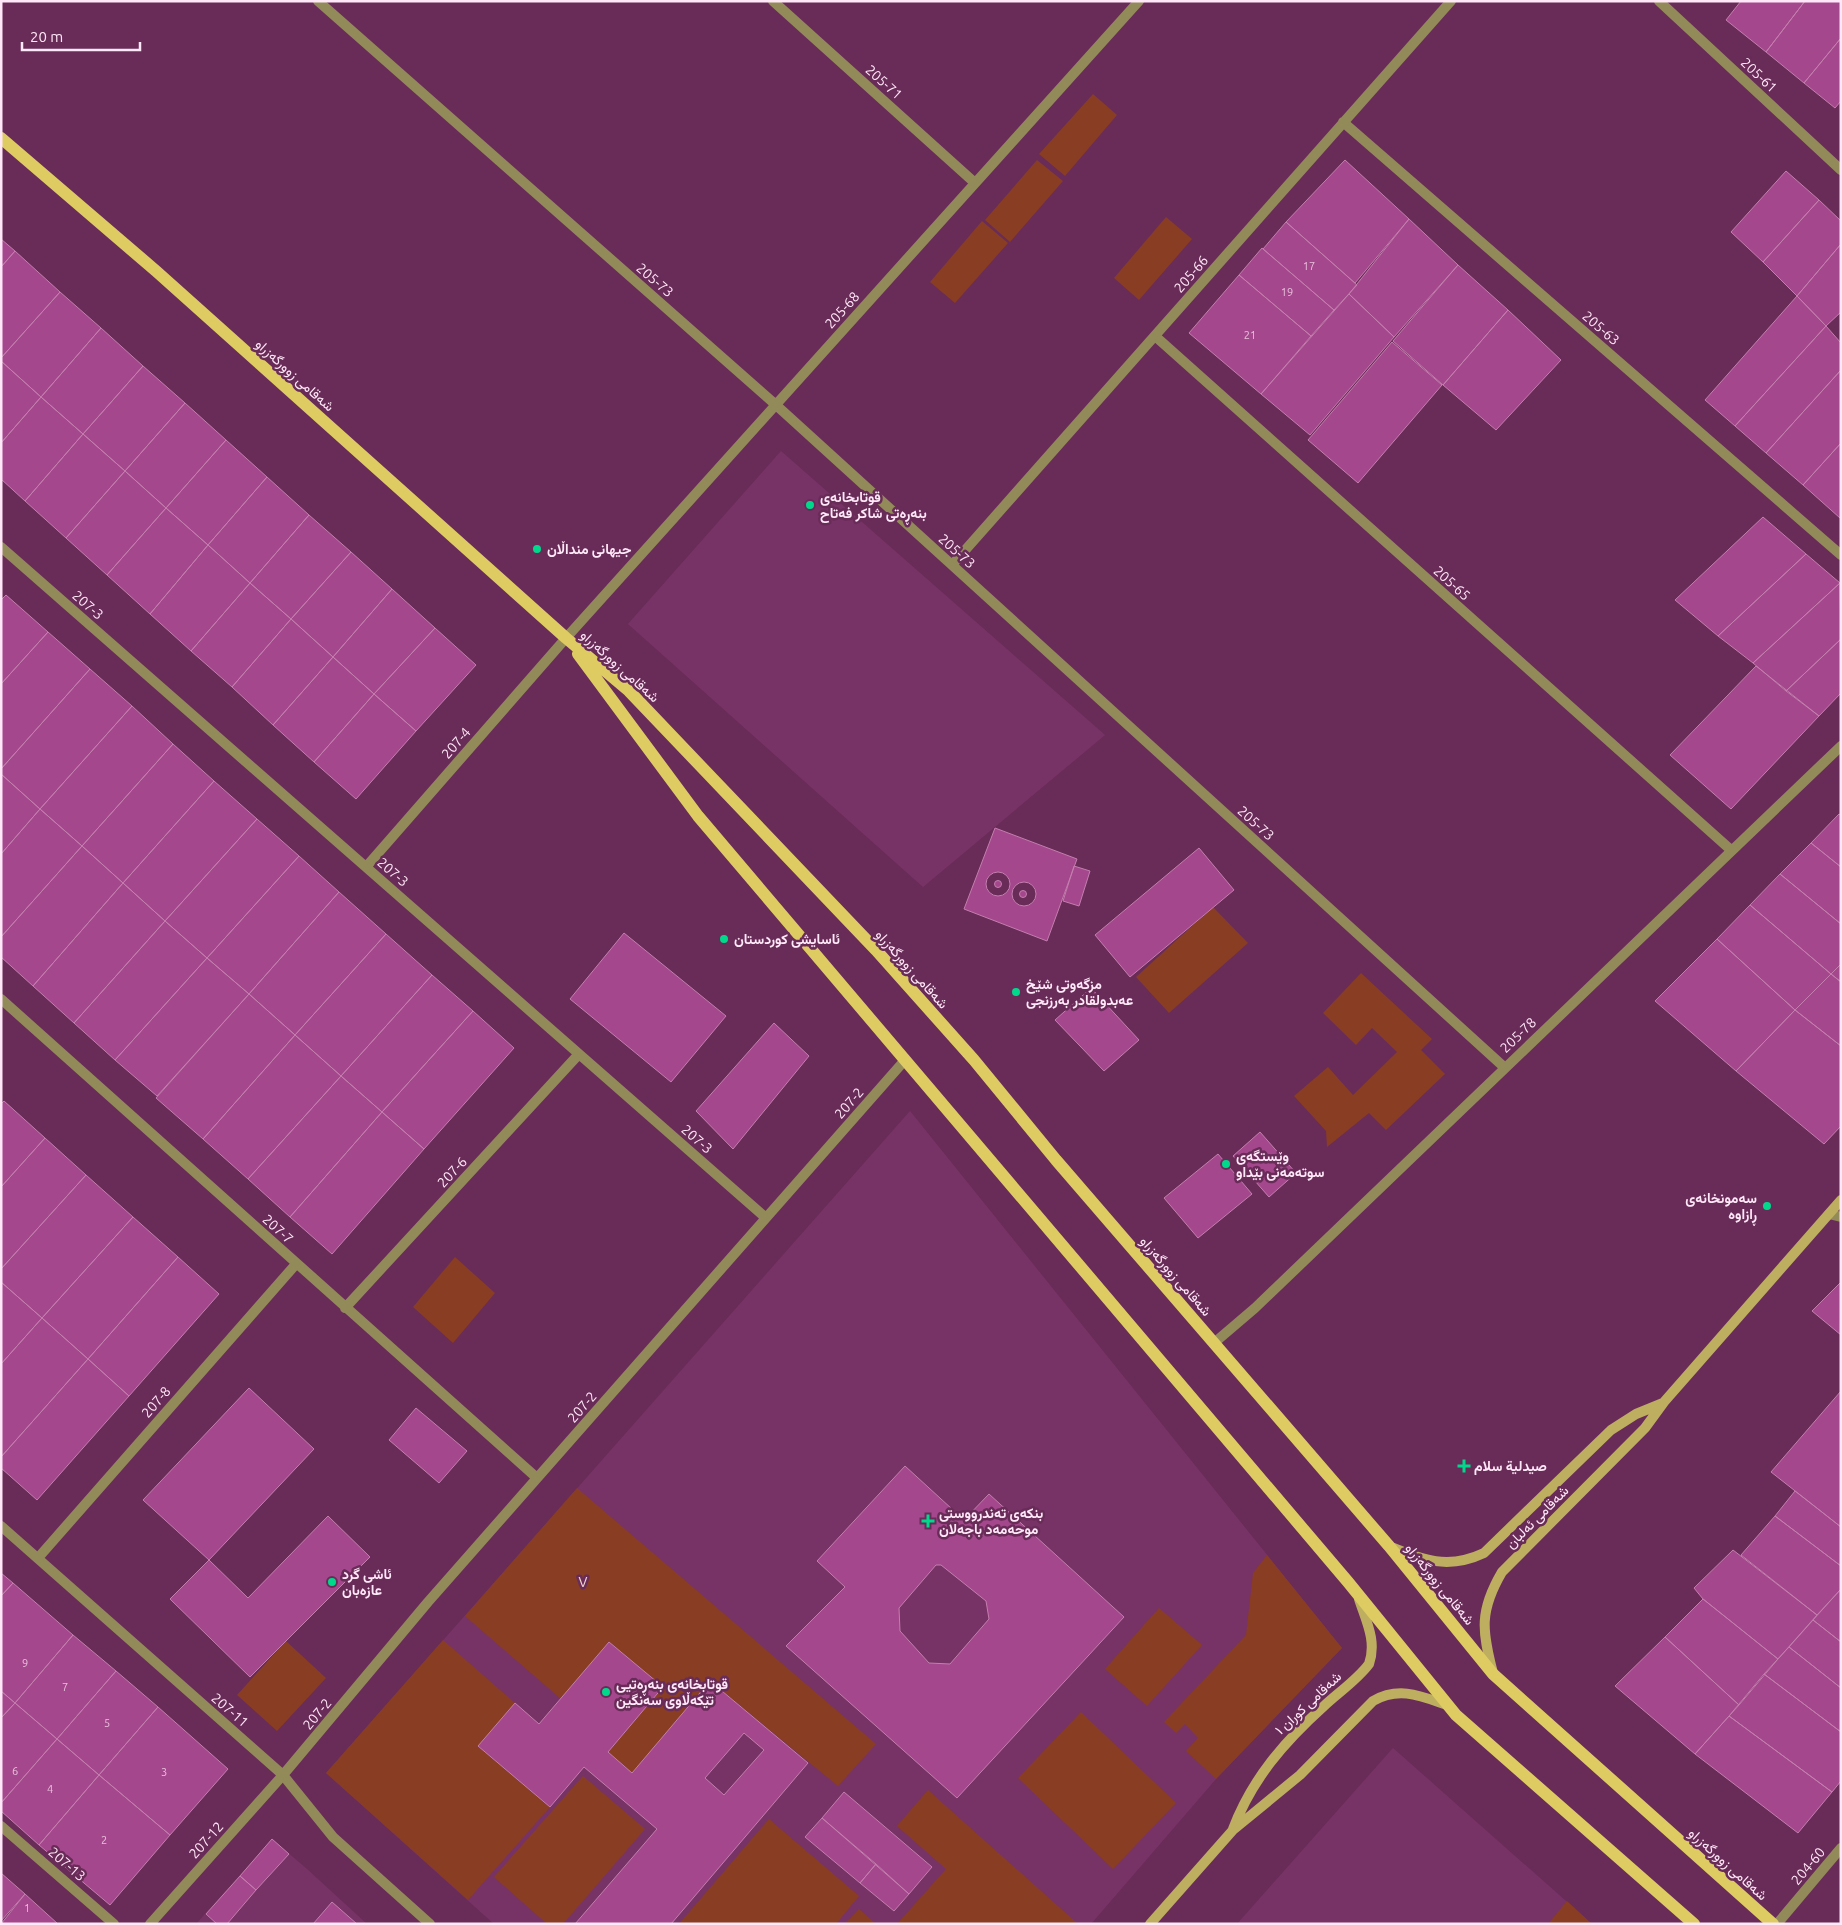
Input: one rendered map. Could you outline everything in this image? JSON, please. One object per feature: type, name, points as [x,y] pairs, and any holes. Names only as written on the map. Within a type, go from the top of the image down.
[{"type":"main road","name":"شەقامی زوورگەزراو","points":[[1,138],[156,271],[566,638],[629,691],[876,950],[974,1060],[1056,1160],[1390,1546],[1494,1674],[1773,1924]]},
{"type":"main road","name":"شەقامی زوورگەزراو","points":[[566,638],[698,816],[1356,1592],[1456,1715],[1694,1924]]},
{"type":"street","name":"205-73","points":[[318,1],[776,405],[1504,1067]]},
{"type":"street","name":"205-71","points":[[773,1],[975,183]]},
{"type":"street","name":"205-68","points":[[566,638],[1140,1]]},
{"type":"street","name":"205-66","points":[[952,565],[1451,1]]},
{"type":"street","name":"205-61","points":[[1659,1],[1841,170]]},
{"type":"street","name":"205-63","points":[[1343,122],[1841,555]]},
{"type":"street","name":"205-65","points":[[1154,336],[1731,850]]},
{"type":"street","name":"207-3","points":[[1,547],[766,1218]]},
{"type":"street","name":"207-4","points":[[366,867],[566,638]]},
{"type":"street","name":"205-78","points":[[1214,1343],[1255,1308],[1504,1067],[1841,746]]},
{"type":"street","name":"207-7","points":[[1,999],[537,1478]]},
{"type":"street","name":"207-6","points":[[345,1308],[579,1054]]},
{"type":"street","name":"207-2","points":[[283,1775],[428,1602],[905,1060]]},
{"type":"street","name":"شەقامی ئەلبان","points":[[1494,1674],[1485,1641],[1483,1616],[1493,1588],[1502,1572],[1623,1451],[1841,1200]]},
{"type":"street","points":[[1829,1214],[1841,1217]]},
{"type":"street","name":"207-8","points":[[38,1558],[296,1264]]},
{"type":"street","name":"شەقامی ئەلبان","points":[[1390,1546],[1430,1561],[1451,1563],[1484,1554],[1611,1430],[1636,1414],[1664,1402]]},
{"type":"street","name":"207-11","points":[[1,1526],[283,1775],[332,1837],[430,1924]]},
{"type":"street","name":"شەقامی کوران ١","points":[[1232,1830],[1243,1802],[1276,1753],[1369,1664],[1374,1652],[1372,1639],[1356,1592]]},
{"type":"street","name":"شەقامی کوران ١","points":[[1150,1924],[1232,1830],[1300,1775],[1373,1701],[1384,1694],[1398,1692],[1413,1693],[1447,1704]]},
{"type":"street","name":"207-12","points":[[150,1924],[283,1775]]},
{"type":"street","name":"207-13","points":[[1,1826],[114,1924]]},
{"type":"street","name":"204-60","points":[[1777,1924],[1841,1848]]},
{"type":"shaded area","points":[[781,451],[1105,735],[923,887],[628,624]]},
{"type":"shaded area","name":"بنکەی تەندرووستی موحەمەد باجەلان","points":[[910,1111],[1342,1648],[1216,1779],[1091,1924],[494,1924],[326,1773]]},
{"type":"shaded area","points":[[1393,1748],[1592,1924],[1237,1924]]},
{"type":"shaded area","points":[[272,1839],[307,1869],[367,1924],[196,1924]]},
{"type":"green space","points":[[1093,94],[1117,115],[1065,176],[1039,154]]},
{"type":"green space","points":[[1037,160],[1063,181],[1010,242],[985,220]]},
{"type":"green space","points":[[1166,217],[1192,239],[1139,300],[1114,278]]},
{"type":"green space","points":[[982,221],[1008,243],[955,303],[930,282]]},
{"type":"green space","points":[[1213,907],[1248,943],[1169,1013],[1136,977]]},
{"type":"green space","points":[[1361,973],[1432,1039],[1421,1050],[1445,1074],[1386,1130],[1369,1113],[1327,1147],[1326,1131],[1294,1096],[1328,1067],[1353,1095],[1397,1052],[1372,1028],[1356,1045],[1323,1013]]},
{"type":"green space","points":[[455,1257],[495,1293],[453,1343],[413,1307]]},
{"type":"green space","name":"V","points":[[577,1488],[876,1744],[838,1786],[710,1681],[632,1773],[608,1752],[663,1687],[609,1642],[561,1699],[465,1616]]},
{"type":"green space","points":[[1267,1555],[1342,1648],[1216,1779],[1186,1751],[1198,1738],[1185,1724],[1176,1733],[1164,1722],[1246,1635],[1253,1573]]},
{"type":"green space","points":[[1159,1608],[1202,1645],[1147,1706],[1105,1669]]},
{"type":"green space","points":[[443,1640],[515,1703],[479,1747],[550,1807],[468,1900],[326,1773]]},
{"type":"green space","points":[[286,1641],[326,1678],[277,1731],[237,1695]]},
{"type":"green space","points":[[1081,1712],[1176,1803],[1113,1869],[1018,1778]]},
{"type":"green space","points":[[583,1776],[645,1829],[563,1924],[547,1924],[494,1877]]},
{"type":"green space","points":[[928,1790],[1078,1924],[897,1924],[946,1869],[897,1826]]},
{"type":"green space","points":[[769,1819],[859,1896],[836,1924],[679,1924]]},
{"type":"green space","points":[[1567,1901],[1592,1924],[1548,1924]]},
{"type":"green space","points":[[859,1909],[876,1924],[845,1924]]},
{"type":"building","points":[[1741,1],[1805,1],[1766,52],[1726,20]]},
{"type":"building","points":[[1805,1],[1841,1],[1841,38],[1804,83],[1766,52]]},
{"type":"building","points":[[1841,38],[1841,101],[1835,108],[1804,83]]},
{"type":"building","points":[[1345,160],[1409,219],[1355,283],[1286,222]]},
{"type":"building","points":[[1786,171],[1819,200],[1763,262],[1731,232]]},
{"type":"building","points":[[1819,200],[1841,221],[1841,244],[1797,296],[1763,262]]},
{"type":"building","points":[[1409,219],[1458,265],[1394,337],[1349,294]]},
{"type":"building","points":[[1286,222],[1357,285],[1334,310],[1263,249]]},
{"type":"building","points":[[1,239],[15,251],[1,267]]},
{"type":"building","points":[[1841,244],[1841,312],[1826,326],[1797,296]]},
{"type":"building","points":[[1262,248],[1334,310],[1311,336],[1239,275]]},
{"type":"building","points":[[15,251],[60,292],[1,358],[1,267]]},
{"type":"building","points":[[1458,265],[1508,310],[1443,385],[1393,341]]},
{"type":"building","points":[[1239,275],[1311,336],[1261,394],[1189,333]]},
{"type":"building","points":[[60,292],[101,328],[41,397],[1,361],[1,358]]},
{"type":"building","points":[[1349,294],[1394,337],[1310,435],[1261,394]]},
{"type":"building","points":[[1797,296],[1826,326],[1735,426],[1705,400]]},
{"type":"building","points":[[1508,310],[1561,360],[1496,430],[1443,385]]},
{"type":"building","points":[[1826,326],[1841,343],[1841,370],[1766,453],[1735,426]]},
{"type":"building","points":[[101,328],[143,366],[83,434],[41,397]]},
{"type":"building","points":[[1392,342],[1442,385],[1358,483],[1308,440]]},
{"type":"building","points":[[1,361],[41,397],[1,443]]},
{"type":"building","points":[[143,366],[185,403],[125,471],[83,434]]},
{"type":"building","points":[[1841,370],[1841,443],[1803,485],[1766,453]]},
{"type":"building","points":[[41,397],[83,434],[25,501],[1,479],[1,443]]},
{"type":"building","points":[[185,403],[226,440],[166,508],[125,471]]},
{"type":"building","points":[[83,434],[125,471],[66,538],[25,501]]},
{"type":"building","points":[[226,440],[267,477],[208,545],[166,508]]},
{"type":"building","points":[[1841,443],[1841,517],[1840,518],[1803,485]]},
{"type":"building","points":[[125,471],[166,508],[107,575],[66,538]]},
{"type":"building","points":[[267,477],[309,515],[250,583],[208,545]]},
{"type":"building","points":[[166,508],[208,545],[150,614],[107,575]]},
{"type":"building","points":[[309,515],[351,552],[291,619],[250,583]]},
{"type":"building","points":[[1763,517],[1806,554],[1718,636],[1675,600]]},
{"type":"building","points":[[208,545],[250,583],[191,651],[150,614]]},
{"type":"building","points":[[351,552],[392,589],[333,657],[291,619]]},
{"type":"building","points":[[1806,554],[1840,583],[1753,663],[1718,636]]},
{"type":"building","points":[[250,583],[291,619],[232,687],[191,651]]},
{"type":"building","points":[[1840,583],[1841,639],[1786,691],[1753,663]]},
{"type":"building","points":[[392,589],[435,628],[374,694],[333,657]]},
{"type":"building","points":[[6,595],[48,632],[1,684],[1,600]]},
{"type":"building","points":[[291,619],[333,657],[273,725],[232,687]]},
{"type":"building","points":[[435,628],[476,665],[416,731],[374,694]]},
{"type":"building","points":[[48,632],[90,669],[1,769],[1,684]]},
{"type":"building","points":[[1841,639],[1841,693],[1819,716],[1786,691]]},
{"type":"building","points":[[333,657],[374,694],[314,762],[273,725]]},
{"type":"building","points":[[1756,666],[1819,716],[1731,809],[1670,755]]},
{"type":"building","points":[[90,669],[132,706],[40,809],[1,774],[1,769]]},
{"type":"building","points":[[374,694],[416,731],[356,799],[314,762]]},
{"type":"building","points":[[132,706],[173,744],[82,846],[40,809]]},
{"type":"building","points":[[173,744],[214,781],[123,883],[82,846]]},
{"type":"building","points":[[1,774],[40,809],[1,854]]},
{"type":"building","points":[[214,781],[257,819],[165,921],[123,883]]},
{"type":"building","points":[[40,809],[82,846],[1,937],[1,854]]},
{"type":"building","points":[[1839,814],[1841,815],[1841,867],[1811,843]]},
{"type":"building","points":[[257,819],[299,856],[207,958],[165,921]]},
{"type":"building","points":[[995,828],[1077,859],[1047,941],[964,909]]},
{"type":"building","points":[[1811,843],[1841,867],[1841,924],[1780,874]]},
{"type":"building","points":[[82,846],[123,883],[33,986],[1,957],[1,937]]},
{"type":"building","points":[[1199,848],[1234,890],[1130,977],[1095,935]]},
{"type":"building","points":[[299,856],[339,892],[249,994],[207,958]]},
{"type":"building","points":[[1074,866],[1090,871],[1079,906],[1063,901]]},
{"type":"building","points":[[998,872],[1006,876],[1010,884],[1006,892],[998,896],[990,892],[986,884],[990,876]]},
{"type":"building","points":[[1780,874],[1841,924],[1841,964],[1831,974],[1750,905]]},
{"type":"building","points":[[998,880],[1002,884],[998,888],[994,884]]},
{"type":"building","points":[[1024,882],[1032,886],[1036,894],[1032,902],[1024,906],[1016,902],[1012,894],[1016,886]]},
{"type":"building","points":[[123,883],[165,921],[74,1023],[33,986]]},
{"type":"building","points":[[1023,890],[1027,894],[1023,898],[1019,894]]},
{"type":"building","points":[[339,892],[386,934],[295,1035],[249,994]]},
{"type":"building","points":[[1750,905],[1831,974],[1795,1010],[1717,939]]},
{"type":"building","points":[[165,921],[207,958],[115,1060],[74,1023]]},
{"type":"building","points":[[624,933],[726,1016],[671,1082],[570,999]]},
{"type":"building","points":[[386,934],[432,975],[341,1076],[295,1035]]},
{"type":"building","points":[[1717,939],[1795,1010],[1736,1071],[1655,1001]]},
{"type":"building","points":[[207,958],[249,994],[157,1096],[115,1060]]},
{"type":"building","points":[[1841,964],[1841,982],[1831,974]]},
{"type":"building","points":[[1831,974],[1841,982],[1841,1046],[1795,1010]]},
{"type":"building","points":[[432,975],[473,1011],[382,1112],[341,1076]]},
{"type":"building","points":[[1091,988],[1139,1040],[1104,1071],[1055,1020]]},
{"type":"building","points":[[249,994],[295,1035],[203,1139],[156,1098]]},
{"type":"building","points":[[1795,1010],[1841,1046],[1841,1126],[1824,1144],[1736,1071]]},
{"type":"building","points":[[473,1011],[514,1048],[424,1149],[382,1112]]},
{"type":"building","points":[[774,1023],[809,1056],[733,1149],[696,1111]]},
{"type":"building","points":[[295,1035],[341,1076],[248,1179],[203,1139]]},
{"type":"building","points":[[341,1076],[382,1112],[290,1217],[248,1179]]},
{"type":"building","points":[[4,1101],[45,1138],[1,1187],[1,1104]]},
{"type":"building","points":[[382,1112],[424,1149],[332,1254],[290,1217]]},
{"type":"building","points":[[1260,1132],[1296,1173],[1269,1197],[1233,1156]]},
{"type":"building","points":[[45,1138],[86,1175],[1,1269],[1,1187]]},
{"type":"building","points":[[1218,1154],[1252,1194],[1198,1238],[1164,1198]]},
{"type":"building","points":[[86,1175],[133,1217],[42,1318],[1,1282],[1,1269]]},
{"type":"building","points":[[133,1217],[178,1257],[88,1359],[42,1318]]},
{"type":"building","points":[[178,1257],[219,1294],[129,1396],[88,1359]]},
{"type":"building","points":[[1,1282],[42,1318],[1,1364]]},
{"type":"building","points":[[1841,1284],[1841,1335],[1812,1311]]},
{"type":"building","points":[[42,1318],[88,1359],[1,1457],[1,1364]]},
{"type":"building","points":[[88,1359],[129,1396],[37,1500],[1,1468],[1,1457]]},
{"type":"building","points":[[249,1388],[314,1449],[209,1560],[143,1500]]},
{"type":"building","points":[[1841,1391],[1841,1527],[1771,1472]]},
{"type":"building","points":[[416,1408],[467,1451],[439,1483],[389,1440]]},
{"type":"building","name":"بنکەی تەندرووستی موحەمەد باجەلان","points":[[905,1466],[964,1520],[989,1494],[1124,1617],[957,1798],[786,1646],[845,1587],[817,1561]],"holes":[[[936,1565],[941,1565],[986,1601],[989,1619],[950,1664],[929,1663],[900,1631],[899,1608]]]},
{"type":"building","points":[[1795,1491],[1841,1527],[1841,1566],[1775,1516]]},
{"type":"building","points":[[328,1516],[370,1557],[250,1677],[170,1599],[209,1560],[248,1598]]},
{"type":"building","points":[[1775,1516],[1841,1566],[1841,1589],[1817,1615],[1741,1555]]},
{"type":"building","points":[[1733,1550],[1817,1615],[1778,1659],[1703,1599],[1694,1588]]},
{"type":"building","points":[[1,1573],[13,1583],[1,1596]]},
{"type":"building","points":[[13,1583],[73,1635],[15,1703],[1,1691],[1,1596]]},
{"type":"building","points":[[1841,1589],[1841,1642],[1813,1620]]},
{"type":"building","points":[[1703,1599],[1778,1659],[1739,1705],[1665,1637]]},
{"type":"building","points":[[1813,1620],[1841,1642],[1841,1688],[1789,1647]]},
{"type":"building","points":[[73,1635],[116,1671],[57,1739],[15,1703]]},
{"type":"building","points":[[1665,1637],[1739,1705],[1695,1754],[1615,1686]]},
{"type":"building","name":"قوتابخانەی بنەڕەتیی تێکەڵاوی سەنگین","points":[[609,1642],[663,1687],[608,1752],[632,1773],[710,1681],[808,1763],[671,1924],[575,1924],[657,1829],[584,1767],[550,1807],[478,1746],[515,1703],[539,1724]],"holes":[[[744,1733],[764,1750],[724,1795],[705,1778]]]},
{"type":"building","points":[[1789,1647],[1841,1688],[1841,1732],[1764,1674]]},
{"type":"building","points":[[116,1671],[158,1707],[99,1775],[57,1739]]},
{"type":"building","points":[[1764,1674],[1841,1732],[1841,1781],[1832,1792],[1729,1716]]},
{"type":"building","points":[[1,1691],[15,1703],[1,1718]]},
{"type":"building","points":[[15,1703],[57,1739],[1,1803],[1,1718]]},
{"type":"building","points":[[158,1707],[228,1769],[170,1835],[99,1775]]},
{"type":"building","points":[[1729,1716],[1832,1792],[1798,1833],[1695,1754]]},
{"type":"building","points":[[57,1739],[99,1775],[39,1845],[1,1811],[1,1803]]},
{"type":"building","points":[[99,1775],[170,1835],[110,1905],[39,1845]]},
{"type":"building","points":[[844,1792],[932,1867],[909,1894],[822,1818]]},
{"type":"building","points":[[822,1818],[876,1864],[860,1883],[805,1837]]},
{"type":"building","points":[[272,1839],[289,1854],[256,1890],[240,1876]]},
{"type":"building","points":[[876,1864],[909,1894],[894,1911],[860,1883]]},
{"type":"building","points":[[1,1873],[25,1894],[1,1921]]},
{"type":"building","points":[[240,1876],[256,1890],[227,1924],[217,1924],[206,1914]]},
{"type":"building","points":[[25,1894],[58,1924],[1,1924]]},
{"type":"building","points":[[332,1902],[357,1924],[313,1924]]},
{"type":"place","name":"قوتابخانەی بنەڕەتی شاكر فەتاح","points":[[810,505]]},
{"type":"place","name":"جیهانی منداڵان","points":[[537,549]]},
{"type":"place","name":"ئاسایشی كوردستان","points":[[724,939]]},
{"type":"place","name":"مزگەوتی شێخ عەبدولقادر بەرزنجی","points":[[1016,992]]},
{"type":"place","name":"وێستگەی سوتەمەنی بێداو","points":[[1226,1164]]},
{"type":"place","name":"سەمونخانەی ڕازاوە","points":[[1767,1206]]},
{"type":"place","name":"صیدلیة سلام","points":[[1464,1466]]},
{"type":"place","name":"بنکەی تەندرووستی موحەمەد باجەلان","points":[[928,1521]]},
{"type":"place","name":"ئاشی گرد عازه‌بان","points":[[332,1582]]},
{"type":"place","name":"قوتابخانەی بنەڕەتیی تێکەڵاوی سەنگین","points":[[606,1692]]}]
